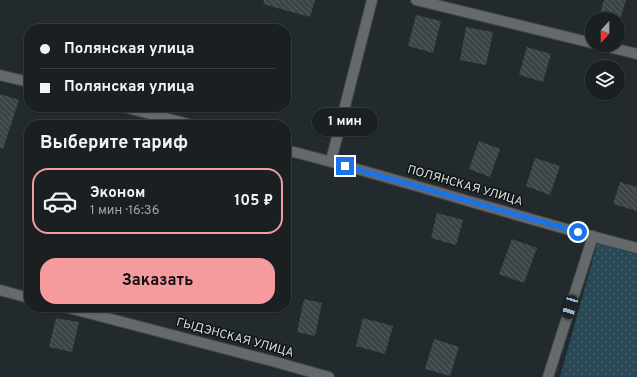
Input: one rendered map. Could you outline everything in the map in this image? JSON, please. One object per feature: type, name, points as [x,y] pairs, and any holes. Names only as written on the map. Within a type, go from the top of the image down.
[{"type":"street","points":[[331,161],[372,0]]},
{"type":"street","points":[[416,0],[585,41]]},
{"type":"street","points":[[625,51],[637,54]]},
{"type":"street","points":[[0,75],[24,81]]},
{"type":"street","points":[[143,112],[173,120]]},
{"type":"street","name":"ПОЛЯНСКАЯ УЛИЦА","points":[[291,151],[331,161],[637,248]]},
{"type":"street","points":[[548,377],[593,236]]},
{"type":"street","points":[[0,290],[24,297]]},
{"type":"street","name":"ГЫДЭНСКАЯ УЛИЦА","points":[[84,312],[329,377]]},
{"type":"shaded area","points":[[597,244],[637,254],[637,377],[560,377]]},
{"type":"building","points":[[264,0],[315,0],[310,17],[263,4]]},
{"type":"building","points":[[604,0],[626,0],[622,12],[601,12]]},
{"type":"building","points":[[416,15],[441,21],[433,53],[408,46]]},
{"type":"building","points":[[466,27],[493,32],[486,65],[460,60]]},
{"type":"building","points":[[527,47],[551,54],[543,82],[519,75]]},
{"type":"building","points":[[0,94],[19,100],[3,149],[0,148]]},
{"type":"building","points":[[479,141],[500,149],[490,177],[469,169]]},
{"type":"building","points":[[535,158],[560,166],[550,195],[526,186]]},
{"type":"building","points":[[620,182],[637,187],[637,211],[613,204]]},
{"type":"building","points":[[437,213],[463,220],[456,245],[431,238]]},
{"type":"building","points":[[512,239],[537,248],[524,283],[499,274]]},
{"type":"building","points":[[304,299],[322,303],[315,336],[297,332]]},
{"type":"building","points":[[56,318],[79,322],[72,352],[49,347]]},
{"type":"building","points":[[363,318],[393,326],[385,354],[356,346]]},
{"type":"building","points":[[434,339],[459,347],[450,376],[425,369]]},
{"type":"route","points":[[345,166],[578,232]]}]
